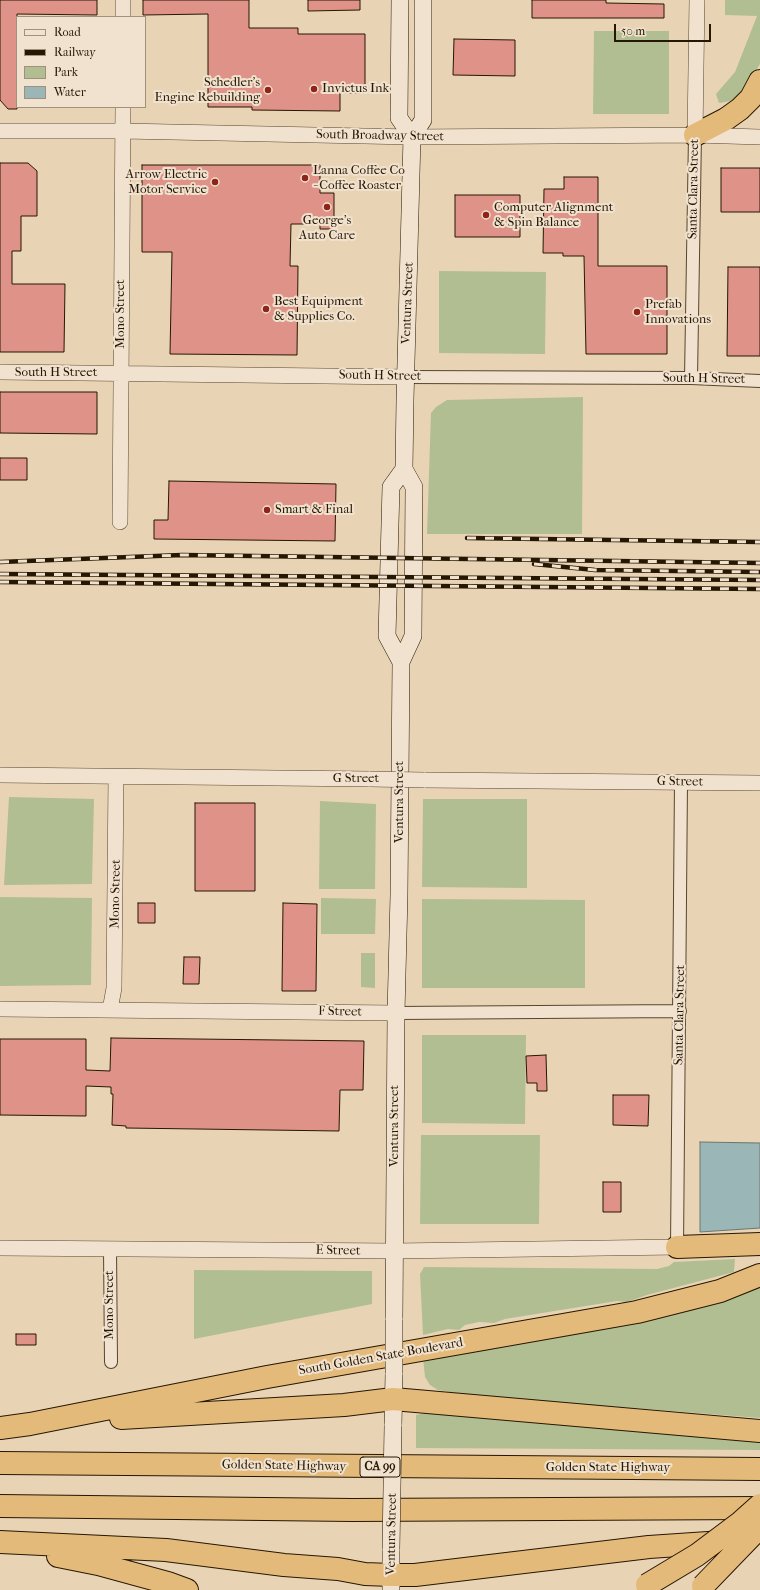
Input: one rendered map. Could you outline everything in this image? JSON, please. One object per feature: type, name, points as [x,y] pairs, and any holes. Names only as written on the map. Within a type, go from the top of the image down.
[{"type":"highway","points":[[695,135],[740,110],[752,98],[760,81]]},
{"type":"highway","points":[[677,1247],[760,1244]]},
{"type":"highway","name":"South Golden State Boulevard","points":[[0,1428],[30,1424],[275,1376],[637,1312],[720,1291],[760,1275]]},
{"type":"highway","points":[[30,1424],[344,1405],[393,1399],[760,1431]]},
{"type":"highway","name":"Golden State Highway","points":[[0,1463],[760,1469]]},
{"type":"highway","points":[[641,1587],[704,1550],[741,1522],[760,1505]]},
{"type":"highway","points":[[0,1506],[352,1510],[760,1508]]},
{"type":"highway","points":[[701,1588],[760,1528]]},
{"type":"highway","points":[[0,1543],[166,1550],[284,1565],[338,1569],[365,1574],[391,1583],[415,1575],[649,1547],[760,1539]]},
{"type":"highway","points":[[0,1543],[98,1564],[168,1583],[187,1590]]},
{"type":"main road","points":[[400,0],[399,118],[412,137],[423,120],[423,0]]},
{"type":"main road","name":"Ventura Street","points":[[391,1583],[401,662],[413,636],[414,487],[404,469],[412,137]]},
{"type":"main road","name":"Ventura Street","points":[[401,662],[387,636],[391,487],[404,469]]},
{"type":"street","points":[[123,0],[123,16]]},
{"type":"street","name":"Santa Clara Street","points":[[691,378],[697,0]]},
{"type":"street","name":"Mono Street","points":[[120,522],[123,108]]},
{"type":"street","name":"South Broadway Street","points":[[0,131],[123,130],[412,137],[695,135],[760,137]]},
{"type":"street","name":"South H Street","points":[[0,372],[406,377],[691,378],[760,381]]},
{"type":"street","name":"G Street","points":[[0,775],[760,783]]},
{"type":"street","name":"Mono Street","points":[[110,1010],[114,988],[116,777]]},
{"type":"street","name":"Santa Clara Street","points":[[677,1247],[682,782]]},
{"type":"street","name":"F Street","points":[[0,1009],[396,1013],[680,1011]]},
{"type":"street","name":"E Street","points":[[0,1248],[395,1251],[677,1247]]},
{"type":"street","name":"Mono Street","points":[[110,1249],[111,1362]]},
{"type":"green space","points":[[725,0],[760,0],[760,64],[737,100],[719,103],[716,94],[735,72],[757,16],[725,15]]},
{"type":"green space","points":[[594,31],[669,31],[669,114],[593,114]]},
{"type":"green space","points":[[439,271],[546,272],[545,354],[439,353]]},
{"type":"green space","points":[[583,397],[582,534],[427,534],[431,413],[436,407],[447,400]]},
{"type":"green space","points":[[9,797],[94,799],[92,884],[4,885]]},
{"type":"green space","points":[[423,799],[527,799],[527,888],[422,887]]},
{"type":"green space","points":[[320,801],[376,804],[375,889],[319,889]]},
{"type":"green space","points":[[0,897],[92,898],[91,985],[0,986]]},
{"type":"green space","points":[[321,898],[376,899],[375,934],[321,934]]},
{"type":"green space","points":[[422,899],[585,900],[585,988],[422,988]]},
{"type":"green space","points":[[361,953],[375,953],[375,988],[361,987]]},
{"type":"green space","points":[[422,1035],[526,1035],[525,1124],[422,1123]]},
{"type":"green space","points":[[421,1135],[540,1135],[539,1224],[420,1224]]},
{"type":"green space","points":[[735,1259],[734,1272],[647,1295],[627,1302],[617,1301],[505,1319],[494,1323],[479,1322],[465,1325],[459,1330],[448,1329],[423,1335],[420,1274],[424,1267],[657,1269],[669,1266],[674,1262]]},
{"type":"green space","points":[[194,1270],[372,1271],[372,1304],[194,1339]]},
{"type":"green space","points":[[760,1285],[760,1418],[467,1395],[438,1390],[430,1385],[425,1377],[423,1358],[649,1319],[700,1308]]},
{"type":"green space","points":[[425,1413],[760,1439],[760,1450],[416,1448],[416,1415]]},
{"type":"water","points":[[700,1142],[760,1143],[760,1228],[700,1232]]},
{"type":"building","points":[[0,0],[97,0],[97,15],[17,14],[17,109],[8,109],[0,100]]},
{"type":"building","points":[[143,0],[249,0],[249,28],[298,28],[298,34],[365,34],[365,93],[340,93],[340,111],[252,110],[252,107],[208,107],[208,14],[143,15]]},
{"type":"building","points":[[308,0],[360,0],[360,10],[308,11]]},
{"type":"building","points":[[532,0],[606,0],[606,3],[664,4],[664,18],[532,18]]},
{"type":"building","points":[[454,39],[515,40],[515,76],[453,75]]},
{"type":"building","points":[[0,163],[28,163],[37,171],[37,216],[21,216],[21,251],[12,251],[12,284],[65,284],[64,352],[0,352]]},
{"type":"building","points":[[142,165],[320,165],[320,193],[334,193],[334,229],[320,229],[320,224],[291,224],[290,266],[298,266],[297,355],[170,354],[172,252],[142,252]]},
{"type":"building","points":[[721,168],[760,168],[760,212],[721,212]]},
{"type":"building","points":[[564,177],[598,177],[598,266],[667,266],[667,354],[586,354],[584,256],[563,256],[563,253],[543,253],[544,189],[564,189]]},
{"type":"building","points":[[455,195],[520,195],[520,237],[455,237]]},
{"type":"building","points":[[728,267],[760,267],[760,356],[727,356]]},
{"type":"building","points":[[0,392],[97,392],[97,434],[0,433]]},
{"type":"building","points":[[0,458],[27,458],[27,480],[0,480]]},
{"type":"building","points":[[169,481],[336,484],[335,541],[154,539],[154,520],[168,520]]},
{"type":"building","points":[[195,803],[255,803],[255,891],[195,891]]},
{"type":"building","points":[[138,903],[155,903],[155,923],[138,923]]},
{"type":"building","points":[[283,903],[317,904],[316,991],[282,991]]},
{"type":"building","points":[[184,957],[200,957],[199,984],[183,984]]},
{"type":"building","points":[[111,1038],[364,1041],[363,1090],[340,1090],[339,1131],[126,1128],[126,1126],[112,1125],[113,1094],[111,1094],[111,1087],[86,1086],[86,1116],[0,1115],[0,1039],[86,1039],[86,1070],[110,1071]]},
{"type":"building","points":[[546,1055],[547,1091],[537,1091],[537,1083],[527,1083],[526,1056]]},
{"type":"building","points":[[613,1095],[649,1095],[648,1126],[613,1125]]},
{"type":"building","points":[[603,1182],[621,1182],[621,1212],[603,1212]]},
{"type":"building","points":[[16,1334],[36,1334],[36,1345],[16,1345]]},
{"type":"railway","points":[[467,538],[760,542]]},
{"type":"railway","points":[[0,562],[182,555],[760,563]]},
{"type":"railway","points":[[534,564],[595,570],[760,572]]},
{"type":"railway","points":[[0,574],[760,580]]},
{"type":"railway","points":[[0,582],[760,589]]},
{"type":"place","name":"Invictus Ink","points":[[314,89]]},
{"type":"place","name":"Schedler's Engine Rebuilding","points":[[268,90]]},
{"type":"place","name":"Lanna Coffee Co - Coffee Roaster","points":[[305,178]]},
{"type":"place","name":"Arrow Electric Motor Service","points":[[215,182]]},
{"type":"place","name":"George's Auto Care","points":[[327,207]]},
{"type":"place","name":"Computer Alignment & Spin Balance","points":[[486,215]]},
{"type":"place","name":"Best Equipment & Supplies Co.","points":[[266,309]]},
{"type":"place","name":"Prefab Innovations","points":[[637,312]]},
{"type":"place","name":"Smart & Final","points":[[267,510]]}]
